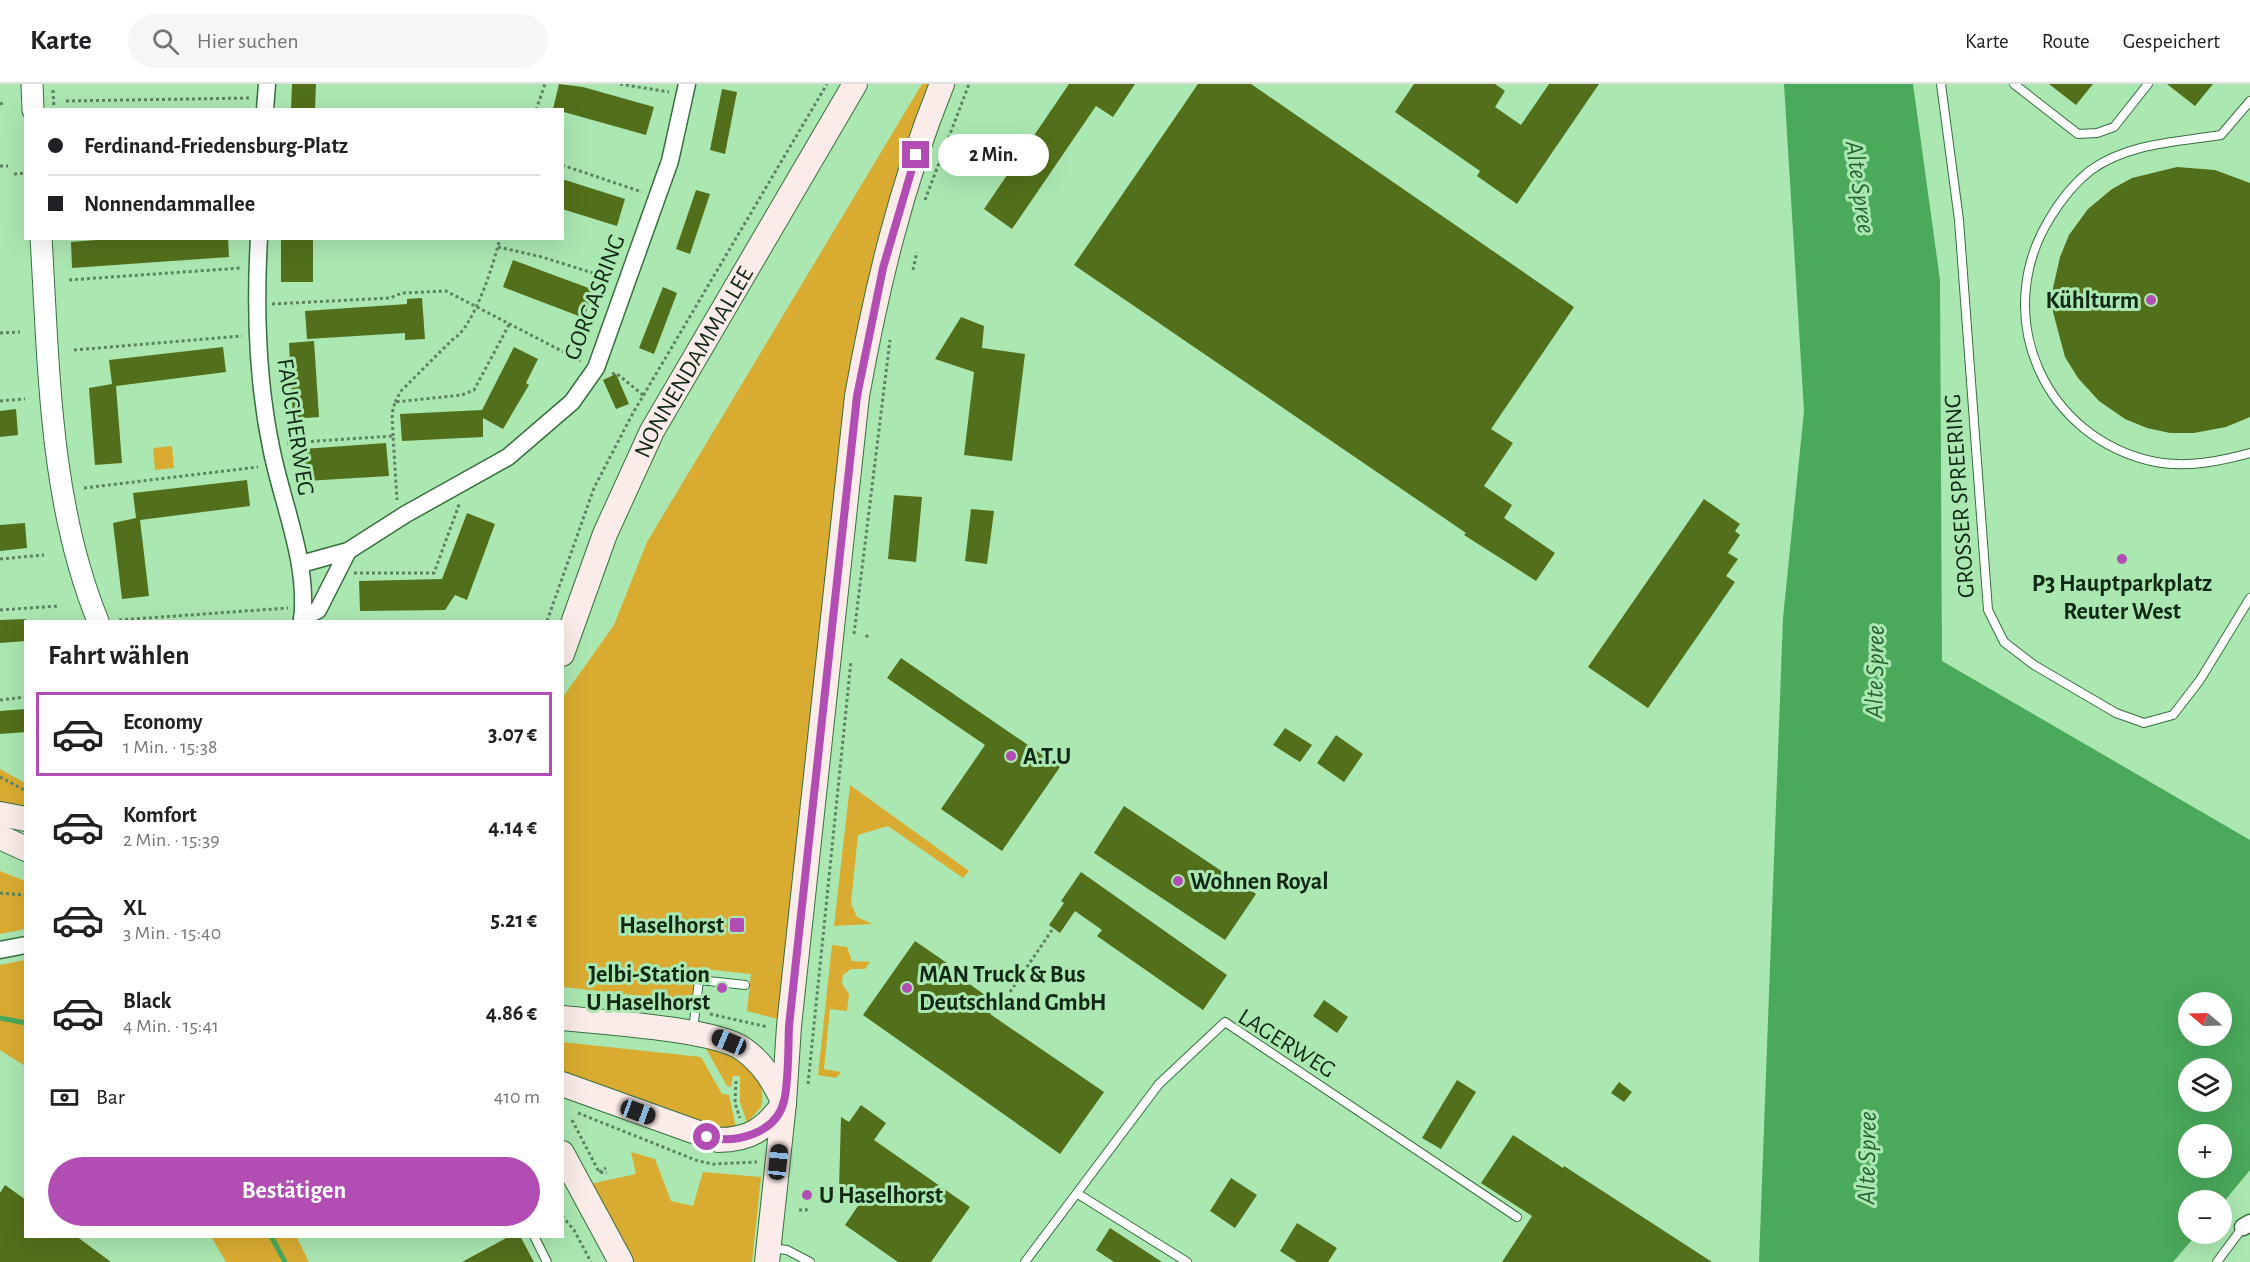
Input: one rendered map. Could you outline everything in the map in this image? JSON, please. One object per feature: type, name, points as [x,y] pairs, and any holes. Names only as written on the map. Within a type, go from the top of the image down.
[{"type":"main road","name":"NONNENDAMMALLEE","points":[[564,648],[605,534],[652,431],[855,84]]},
{"type":"main road","points":[[768,1255],[784,1103],[789,1026],[857,396],[871,320],[891,236],[911,169],[942,84]]},
{"type":"main road","points":[[0,814],[24,819]]},
{"type":"main road","points":[[0,837],[24,848]]},
{"type":"main road","points":[[564,1018],[716,1037],[742,1048],[762,1065],[784,1103]]},
{"type":"main road","points":[[564,1085],[718,1140],[745,1137],[759,1132],[771,1122],[784,1103]]},
{"type":"main road","points":[[564,1157],[621,1262]]},
{"type":"street","points":[[32,84],[33,108]]},
{"type":"street","points":[[260,104],[267,84]]},
{"type":"street","name":"GORGASRING","points":[[301,564],[348,551],[406,514],[508,457],[539,433],[602,371],[670,160],[687,84]]},
{"type":"street","points":[[41,240],[52,396],[62,491],[74,552],[98,620]]},
{"type":"street","name":"FAUCHERWEG","points":[[259,240],[257,304],[262,385],[270,444],[301,564],[298,616]]},
{"type":"street","points":[[298,616],[318,610],[348,551]]},
{"type":"street","points":[[0,950],[24,945]]},
{"type":"lane","name":"GROSSER SPREERING","points":[[1941,84],[1959,220],[1988,610],[2004,642],[2034,665],[2116,713],[2144,723],[2173,715],[2200,680],[2250,598]]},
{"type":"lane","points":[[2014,84],[2078,134],[2097,133],[2115,127],[2148,84]]},
{"type":"lane","points":[[2250,101],[2222,135],[2153,144],[2125,153],[2092,170],[2063,197],[2040,234],[2026,271],[2025,317],[2036,366],[2056,400],[2083,428],[2110,444],[2156,462],[2199,464],[2250,453]]},
{"type":"lane","points":[[693,1034],[699,980],[745,985]]},
{"type":"lane","name":"LAGERWEG","points":[[1025,1262],[1159,1084],[1225,1022],[1517,1217]]},
{"type":"lane","points":[[1078,1194],[1187,1262]]},
{"type":"lane","points":[[2217,1262],[2246,1225]]},
{"type":"lane","points":[[535,1238],[548,1262]]},
{"type":"lane","points":[[768,1255],[787,1250],[810,1262]]},
{"type":"path","points":[[52,84],[54,108]]},
{"type":"path","points":[[537,108],[545,84]]},
{"type":"path","points":[[620,84],[669,92]]},
{"type":"path","points":[[920,208],[929,192],[969,84]]},
{"type":"path","points":[[66,101],[260,104]]},
{"type":"path","points":[[0,166],[8,166]]},
{"type":"path","points":[[564,166],[644,193]]},
{"type":"path","points":[[14,174],[24,173]]},
{"type":"path","points":[[406,514],[398,504],[392,414],[395,402],[401,391],[452,340],[459,336],[476,306],[500,240]]},
{"type":"path","points":[[498,247],[542,257],[614,279]]},
{"type":"path","points":[[913,270],[917,252]]},
{"type":"path","points":[[69,280],[247,268]]},
{"type":"path","points":[[257,304],[390,298],[402,293],[446,291],[602,371],[616,373],[643,395]]},
{"type":"path","points":[[395,402],[462,395],[474,390],[510,324]]},
{"type":"path","points":[[0,333],[20,332]]},
{"type":"path","points":[[74,351],[247,335]]},
{"type":"path","points":[[853,644],[890,336]]},
{"type":"path","points":[[0,401],[25,399]]},
{"type":"path","points":[[270,444],[393,436]]},
{"type":"path","points":[[84,488],[262,467]]},
{"type":"path","points":[[79,481],[81,491]]},
{"type":"path","points":[[353,573],[434,573],[460,502],[452,488]]},
{"type":"path","points":[[0,559],[44,555]]},
{"type":"path","points":[[0,610],[59,606]]},
{"type":"path","points":[[119,620],[298,616]]},
{"type":"path","points":[[866,634],[869,639]]},
{"type":"path","points":[[807,1089],[852,654]]},
{"type":"path","points":[[0,700],[24,697]]},
{"type":"path","points":[[0,777],[24,790]]},
{"type":"path","points":[[0,893],[24,895]]},
{"type":"path","points":[[1010,993],[1052,930]]},
{"type":"path","points":[[736,1082],[735,1103],[742,1125]]},
{"type":"path","points":[[572,1120],[599,1172]]},
{"type":"path","points":[[751,1156],[756,1171]]},
{"type":"path","points":[[599,1172],[606,1168]]},
{"type":"path","points":[[599,1172],[607,1173]]},
{"type":"path","points":[[793,1216],[794,1204]]},
{"type":"path","points":[[799,1210],[806,1207]]},
{"type":"path","points":[[564,1218],[574,1230],[591,1262]]},
{"type":"shaded area","points":[[922,84],[934,84],[890,210],[781,1020],[747,1011],[751,974],[696,968],[693,1002],[564,987],[564,696],[614,625],[647,542]]},
{"type":"shaded area","points":[[172,446],[174,468],[155,470],[153,448]]},
{"type":"shaded area","points":[[0,769],[24,782],[24,809],[0,805]]},
{"type":"shaded area","points":[[850,785],[969,871],[963,878],[888,826],[858,835],[851,903],[857,917],[873,924],[834,926]]},
{"type":"shaded area","points":[[0,871],[24,881],[24,929],[0,934]]},
{"type":"shaded area","points":[[832,945],[847,947],[852,961],[870,962],[865,969],[851,969],[843,975],[842,984],[849,994],[847,1011],[830,1009],[824,1069],[841,1072],[836,1078],[818,1075]]},
{"type":"shaded area","points":[[24,960],[24,1065],[0,1050],[0,965]]},
{"type":"shaded area","points":[[564,1042],[701,1057],[722,1094],[729,1095],[736,1128],[717,1128],[695,1124],[625,1099],[564,1072]]},
{"type":"shaded area","points":[[705,1047],[727,1054],[747,1066],[760,1084],[761,1107],[747,1123],[740,1102],[740,1076],[733,1076],[731,1087],[727,1086]]},
{"type":"shaded area","points":[[631,1152],[655,1159],[671,1201],[693,1206],[703,1172],[761,1177],[752,1262],[635,1262],[590,1184],[636,1174]]},
{"type":"shaded area","points":[[212,1238],[297,1238],[309,1262],[226,1262]]},
{"type":"water","name":"Alte Spree","points":[[1784,84],[1913,84],[1940,280],[1942,661],[2250,840],[2250,1170],[2232,1192],[2232,1190],[2178,1190],[2178,1244],[2189,1244],[2173,1262],[1759,1262],[1783,618],[1804,411]]},
{"type":"building","points":[[292,84],[316,84],[315,108],[291,108]]},
{"type":"building","points":[[559,84],[583,87],[654,107],[646,135],[564,112],[564,108],[553,108]]},
{"type":"building","points":[[1069,84],[1135,84],[1113,117],[1096,106],[1012,229],[984,209]]},
{"type":"building","points":[[1198,84],[1251,84],[1574,307],[1491,429],[1513,443],[1484,486],[1512,505],[1504,518],[1555,553],[1536,581],[1464,535],[1466,533],[1074,265]]},
{"type":"building","points":[[1414,84],[1495,84],[1505,91],[1495,107],[1521,125],[1549,84],[1599,84],[1517,204],[1477,176],[1480,171],[1395,112]]},
{"type":"building","points":[[2049,84],[2093,84],[2076,105]]},
{"type":"building","points":[[2167,84],[2213,84],[2195,106]]},
{"type":"building","points":[[722,89],[737,92],[725,154],[710,150]]},
{"type":"building","name":"Kühlturm","points":[[2177,167],[2215,170],[2250,183],[2250,417],[2226,427],[2194,433],[2170,433],[2147,428],[2125,419],[2099,401],[2078,378],[2065,357],[2053,312],[2053,288],[2060,257],[2069,235],[2088,209],[2112,189],[2132,178]]},
{"type":"building","points":[[564,180],[625,199],[617,226],[564,210]]},
{"type":"building","points":[[696,190],[710,194],[690,254],[676,249]]},
{"type":"building","points":[[228,240],[229,257],[72,268],[71,242]]},
{"type":"building","points":[[281,240],[313,240],[313,282],[281,282]]},
{"type":"building","points":[[513,260],[594,290],[584,318],[503,287]]},
{"type":"building","points":[[663,287],[677,293],[654,354],[639,348]]},
{"type":"building","points":[[422,298],[425,339],[405,340],[405,333],[307,339],[305,311],[407,304],[407,299]]},
{"type":"building","points":[[961,317],[984,326],[982,348],[1025,354],[1012,461],[964,455],[974,372],[935,359]]},
{"type":"building","points":[[314,341],[319,417],[293,419],[289,343]]},
{"type":"building","points":[[223,347],[226,372],[116,386],[122,463],[95,465],[89,388],[112,384],[109,360]]},
{"type":"building","points":[[514,347],[538,359],[526,383],[529,385],[503,429],[483,418],[483,437],[402,441],[400,414],[482,410]]},
{"type":"building","points":[[616,374],[629,404],[616,409],[603,380]]},
{"type":"building","points":[[16,409],[18,435],[0,437],[0,411]]},
{"type":"building","points":[[386,443],[389,476],[306,481],[303,449]]},
{"type":"building","points":[[247,480],[250,506],[140,520],[149,596],[122,599],[113,523],[136,518],[133,493]]},
{"type":"building","points":[[894,495],[922,497],[916,562],[888,559]]},
{"type":"building","points":[[1704,499],[1740,524],[1735,531],[1740,535],[1728,553],[1738,559],[1726,576],[1735,582],[1648,708],[1588,667]]},
{"type":"building","points":[[971,509],[994,511],[987,564],[965,561]]},
{"type":"building","points":[[467,513],[495,524],[467,600],[455,595],[445,610],[360,611],[359,581],[442,579]]},
{"type":"building","points":[[25,523],[27,548],[0,551],[0,525]]},
{"type":"building","points":[[26,619],[24,620],[24,641],[0,643],[0,620]]},
{"type":"building","name":"A.T.U","points":[[901,658],[1060,767],[1002,851],[941,809],[985,745],[887,678]]},
{"type":"building","points":[[24,709],[24,732],[0,734],[0,711]]},
{"type":"building","points":[[1285,728],[1312,745],[1300,762],[1273,745]]},
{"type":"building","points":[[1336,735],[1363,754],[1344,782],[1317,763]]},
{"type":"building","points":[[1124,806],[1256,894],[1225,940],[1094,853]]},
{"type":"building","points":[[1081,872],[1227,975],[1203,1010],[1097,936],[1102,930],[1075,911],[1060,933],[1049,925],[1064,903],[1061,901]]},
{"type":"building","points":[[915,941],[947,963],[945,967],[998,1004],[990,1014],[1104,1092],[1060,1154],[863,1015]]},
{"type":"building","points":[[1324,1000],[1348,1017],[1337,1033],[1313,1016]]},
{"type":"building","points":[[1457,1080],[1476,1092],[1441,1149],[1422,1138]]},
{"type":"building","points":[[1619,1082],[1632,1092],[1624,1102],[1611,1093]]},
{"type":"building","points":[[861,1105],[886,1123],[874,1140],[970,1207],[931,1262],[898,1262],[845,1225],[860,1203],[839,1189],[841,1117],[849,1122]]},
{"type":"building","points":[[1513,1135],[1712,1262],[1502,1262],[1532,1216],[1481,1183]]},
{"type":"building","points":[[1231,1178],[1257,1195],[1235,1228],[1210,1211]]},
{"type":"building","points":[[5,1185],[24,1199],[24,1238],[79,1238],[111,1262],[0,1262],[0,1193]]},
{"type":"building","points":[[1297,1223],[1337,1248],[1328,1262],[1297,1262],[1280,1251]]},
{"type":"building","points":[[1110,1228],[1162,1262],[1114,1262],[1096,1250]]},
{"type":"building","points":[[506,1238],[521,1238],[534,1262],[462,1262]]},
{"type":"waterway","points":[[0,1018],[24,1023]]},
{"type":"waterway","points":[[272,1238],[285,1262]]},
{"type":"place","name":"Kühlturm","points":[[2151,300]]},
{"type":"place","name":"P3 Hauptparkplatz Reuter West","points":[[2122,559]]},
{"type":"place","name":"A.T.U","points":[[1011,756]]},
{"type":"place","name":"Wohnen Royal","points":[[1178,881]]},
{"type":"place","name":"Haselhorst","points":[[737,925]]},
{"type":"place","name":"Jelbi-Station U Haselhorst","points":[[722,988]]},
{"type":"place","name":"MAN Truck & Bus Deutschland GmbH","points":[[907,988]]},
{"type":"place","name":"U Haselhorst","points":[[807,1195]]},
{"type":"route","points":[[707,1137],[718,1140],[735,1139],[759,1132],[771,1122],[784,1103],[789,1026],[857,396],[883,268],[916,155]]}]
